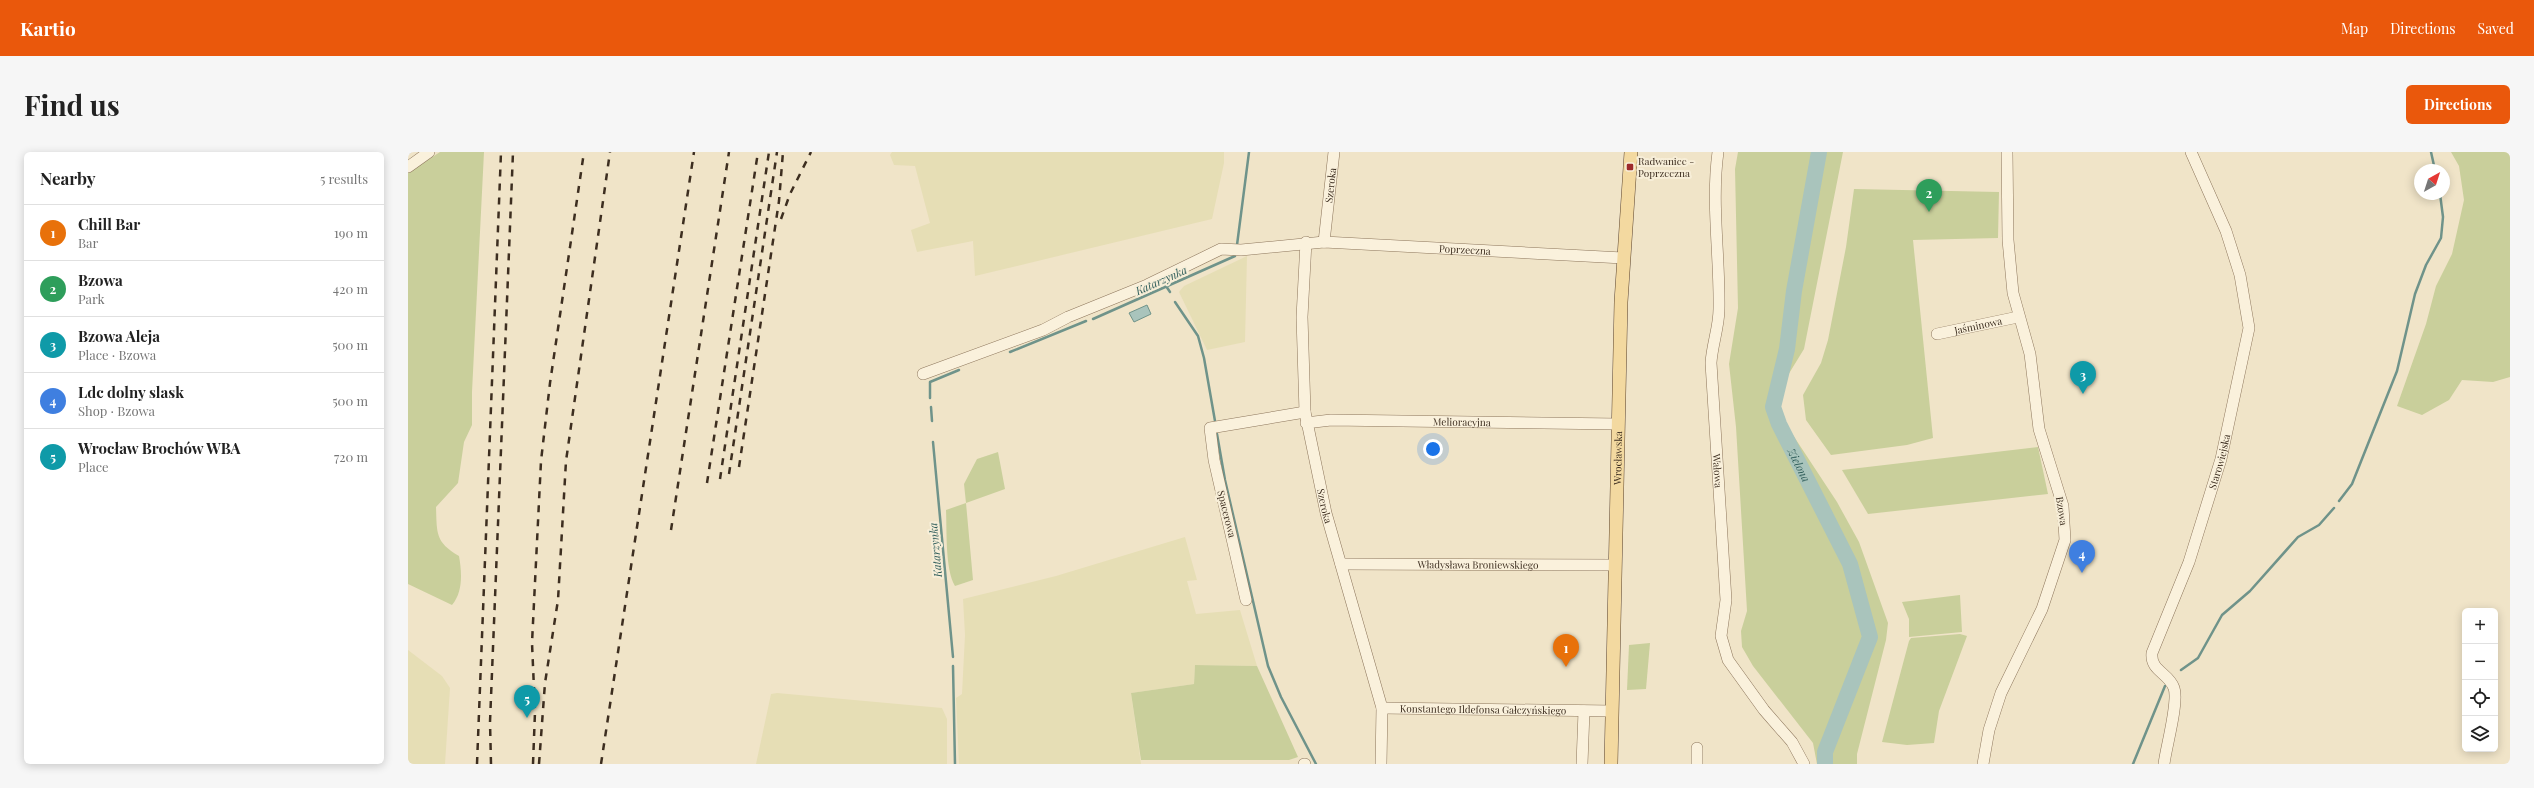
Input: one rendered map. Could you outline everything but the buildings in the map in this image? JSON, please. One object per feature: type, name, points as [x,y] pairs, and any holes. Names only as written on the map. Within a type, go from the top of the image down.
[{"type":"main road","name":"Wrocławska","points":[[1611,764],[1618,424],[1624,258],[1631,152]]},
{"type":"street","points":[[408,167],[428,152]]},
{"type":"street","name":"Szeroka","points":[[1324,242],[1334,152]]},
{"type":"street","name":"Wałowa","points":[[1718,152],[1717,244],[1719,310],[1713,341],[1711,363],[1726,600],[1722,641],[1728,660],[1743,683],[1792,742],[1804,764]]},
{"type":"street","name":"Bzowa","points":[[1983,764],[1989,730],[2001,693],[2042,609],[2065,540],[2063,506],[2039,429],[2030,354],[2018,317],[2013,294],[2008,240],[2008,152]]},
{"type":"street","name":"Starowiejska","points":[[2164,764],[2175,703],[2175,689],[2172,682],[2155,667],[2152,653],[2189,562],[2221,459],[2249,328],[2240,275],[2226,231],[2191,152]]},
{"type":"street","name":"Szeroka","points":[[1306,242],[1302,317],[1306,418],[1322,500],[1382,708],[1381,764]]},
{"type":"street","name":"Poprzeczna","points":[[923,374],[1043,330],[1068,317],[1147,286],[1221,249],[1241,250],[1306,242],[1324,242],[1624,258]]},
{"type":"street","name":"Jaśminowa","points":[[1937,334],[2018,317]]},
{"type":"street","name":"Melioracyjna","points":[[1210,428],[1306,418],[1331,420],[1618,424]]},
{"type":"street","name":"Spacerowa","points":[[1210,428],[1214,460],[1246,600]]},
{"type":"street","name":"Władysława Broniewskiego","points":[[1341,564],[1615,565]]},
{"type":"street","name":"Konstantego Ildefonsa Gałczyńskiego","points":[[1382,708],[1612,711]]},
{"type":"street","points":[[1582,764],[1584,711]]},
{"type":"street","points":[[1697,748],[1697,764]]},
{"type":"shaded area","points":[[892,152],[1224,152],[1224,163],[1212,219],[975,276],[973,241],[917,252],[911,230],[930,223],[915,166],[894,165],[890,155]]},
{"type":"shaded area","points":[[1247,256],[1245,342],[1207,350],[1179,292],[1184,286]]},
{"type":"shaded area","points":[[1185,537],[1197,580],[1187,581],[1196,614],[1240,610],[1257,666],[1195,665],[1194,684],[1131,693],[1141,764],[959,764],[956,698],[962,694],[965,635],[963,599],[1056,576]]},
{"type":"shaded area","points":[[408,650],[442,676],[450,688],[445,764],[408,764]]},
{"type":"shaded area","points":[[777,693],[942,708],[947,719],[947,764],[756,764],[771,694]]},
{"type":"green space","points":[[440,152],[484,152],[472,392],[472,425],[464,442],[458,483],[436,507],[437,530],[441,541],[451,551],[459,556],[461,582],[456,600],[452,605],[408,584],[408,173]]},
{"type":"green space","points":[[1738,152],[1843,152],[1804,349],[1785,380],[1781,392],[1780,409],[1785,423],[1837,502],[1859,542],[1888,623],[1886,640],[1857,754],[1857,764],[1817,764],[1813,743],[1753,666],[1742,647],[1741,631],[1747,611],[1736,427],[1729,364],[1738,308],[1735,169]]},
{"type":"green space","points":[[2451,152],[2510,152],[2510,377],[2493,382],[2462,380],[2449,400],[2422,415],[2397,406],[2426,324],[2436,286],[2452,254],[2464,200],[2459,166]]},
{"type":"green space","points":[[1854,189],[1999,192],[1998,238],[1913,240],[1933,438],[1907,445],[1831,455],[1806,420],[1803,395],[1821,363],[1828,340],[1846,247]]},
{"type":"green space","points":[[2038,447],[2048,494],[1868,514],[1842,470]]},
{"type":"green space","points":[[998,452],[1005,489],[966,503],[964,484],[977,459]]},
{"type":"green space","points":[[966,503],[973,580],[955,586],[948,560],[946,510]]},
{"type":"green space","points":[[1960,595],[1962,632],[1909,637],[1909,619],[1902,602]]},
{"type":"green space","points":[[1960,634],[1967,636],[1939,711],[1934,743],[1907,745],[1882,742],[1911,638]]},
{"type":"green space","points":[[1650,643],[1646,689],[1627,690],[1629,645]]},
{"type":"green space","points":[[1195,665],[1257,666],[1298,757],[1289,760],[1141,760],[1131,693],[1194,684]]},
{"type":"water","points":[[1147,305],[1151,314],[1134,322],[1129,313]]},
{"type":"waterway","name":"Katarzynka","points":[[1237,245],[1249,152]]},
{"type":"waterway","name":"Zielona","points":[[1819,152],[1794,291],[1787,349],[1773,407],[1779,424],[1850,564],[1870,637],[1825,752],[1825,764]]},
{"type":"waterway","points":[[2431,152],[2434,164]]},
{"type":"waterway","points":[[2339,501],[2352,484],[2397,371],[2415,294],[2426,265],[2441,238],[2443,217],[2441,200]]},
{"type":"waterway","name":"Katarzynka","points":[[1093,319],[1235,256]]},
{"type":"waterway","name":"Katarzynka","points":[[1166,286],[1170,292]]},
{"type":"waterway","points":[[1175,302],[1198,336],[1204,358],[1215,421]]},
{"type":"waterway","name":"Katarzynka","points":[[1010,352],[1086,321]]},
{"type":"waterway","name":"Katarzynka","points":[[930,398],[930,382],[959,370]]},
{"type":"waterway","name":"Katarzynka","points":[[931,407],[932,421]]},
{"type":"waterway","points":[[1217,434],[1225,480],[1268,666],[1281,697],[1316,764]]},
{"type":"waterway","name":"Katarzynka","points":[[933,442],[953,657]]},
{"type":"waterway","points":[[2181,670],[2198,658],[2222,615],[2250,591],[2298,537],[2319,525],[2334,508]]},
{"type":"waterway","name":"Katarzynka","points":[[953,666],[955,764]]},
{"type":"waterway","points":[[2133,764],[2165,686]]},
{"type":"railway","points":[[477,764],[501,152]]},
{"type":"railway","points":[[491,764],[490,722],[513,152]]},
{"type":"railway","points":[[533,764],[535,712],[532,643],[541,461],[550,383],[584,152]]},
{"type":"railway","points":[[539,764],[545,683],[558,600],[566,461],[610,152]]},
{"type":"railway","points":[[601,764],[694,152]]},
{"type":"railway","points":[[671,530],[729,152]]},
{"type":"railway","points":[[707,483],[758,152]]},
{"type":"railway","points":[[720,479],[769,152]]},
{"type":"railway","points":[[729,474],[777,152]]},
{"type":"railway","points":[[739,467],[779,201],[783,152]]},
{"type":"railway","points":[[781,219],[790,194],[811,152]]},
{"type":"place","name":"Radwanice - Poprzeczna","points":[[1630,167]]},
{"type":"place","name":"Bzowa","points":[[1929,212]]},
{"type":"place","name":"Bzowa Aleja","points":[[2083,394]]},
{"type":"place","name":"Ldc dolny slask","points":[[2082,573]]},
{"type":"place","name":"Chill Bar","points":[[1566,667]]},
{"type":"place","name":"Wrocław Brochów WBA","points":[[527,718]]}]
